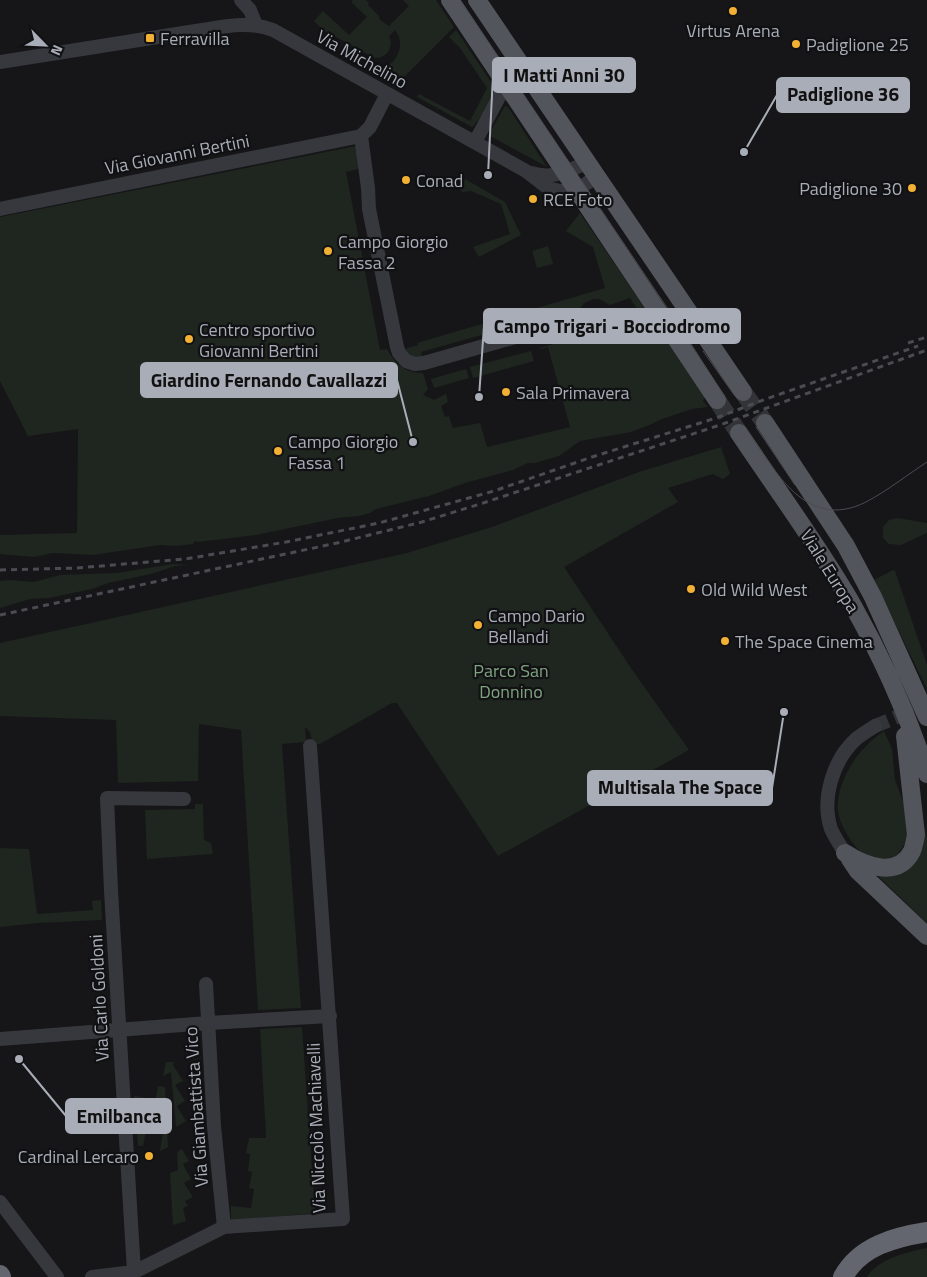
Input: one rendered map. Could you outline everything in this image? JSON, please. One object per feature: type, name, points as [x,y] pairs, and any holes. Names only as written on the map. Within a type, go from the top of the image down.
[{"type":"highway","points":[[843,1277],[857,1259],[888,1240],[927,1232]]},
{"type":"main road","points":[[450,0],[717,400]]},
{"type":"main road","points":[[477,0],[743,392]]},
{"type":"main road","name":"Viale Europa","points":[[765,424],[846,546],[873,597],[927,718]]},
{"type":"main road","name":"Viale Europa","points":[[739,433],[834,575],[875,648],[896,694],[927,774]]},
{"type":"main road","points":[[845,853],[862,862],[883,868],[901,863],[913,850],[916,835],[909,765],[903,722],[896,694]]},
{"type":"main road","points":[[845,853],[858,870],[927,936]]},
{"type":"street","points":[[0,62],[202,30],[256,25],[250,10],[241,0]]},
{"type":"street","name":"Via Michelino","points":[[256,25],[273,30],[526,171],[552,189],[567,192],[577,190]]},
{"type":"street","points":[[475,142],[506,84]]},
{"type":"street","points":[[387,94],[370,127],[361,136],[369,209],[389,311],[399,353],[406,361],[415,364],[424,363],[586,317]]},
{"type":"street","name":"Via Giovanni Bertini","points":[[0,209],[361,136]]},
{"type":"street","points":[[577,190],[592,170]]},
{"type":"street","name":"Via Michelino","points":[[526,171],[544,176],[552,176],[564,172],[592,170]]},
{"type":"street","points":[[845,853],[832,829],[829,817],[827,802],[830,785],[843,755],[855,740],[875,726]]},
{"type":"street","name":"Via Niccolò Machiavelli","points":[[92,1277],[134,1272],[224,1226],[343,1219],[310,746]]},
{"type":"street","name":"Via Carlo Goldoni","points":[[134,1272],[107,798],[184,799]]},
{"type":"street","name":"Via Giambattista Vico","points":[[206,984],[214,1126],[224,1226]]},
{"type":"street","name":"Via Niccolò Machiavelli","points":[[0,1039],[330,1016]]},
{"type":"street","points":[[0,1202],[58,1277]]},
{"type":"green space","points":[[353,0],[366,0],[380,20],[389,26],[409,6],[403,0],[436,0],[454,27],[398,83],[365,67],[377,69],[392,63],[400,47],[400,41],[395,30],[389,36],[391,42],[388,51],[384,56],[375,58],[323,30],[314,21],[323,11],[349,35],[367,17],[351,2]]},
{"type":"green space","points":[[456,30],[491,82],[492,88],[487,106],[472,127],[417,97],[419,94],[470,121],[487,88],[460,48],[449,37]]},
{"type":"green space","points":[[505,106],[508,107],[547,167],[490,136],[489,134]]},
{"type":"green space","name":"Centro sportivo Giovanni Bertini","points":[[356,146],[361,168],[346,172],[380,350],[387,349],[401,367],[417,373],[423,373],[428,389],[423,395],[434,400],[446,394],[448,402],[441,406],[445,417],[449,416],[453,428],[480,423],[487,447],[570,427],[548,347],[540,348],[573,338],[570,327],[579,325],[596,332],[604,329],[615,315],[619,313],[622,319],[639,312],[630,298],[610,305],[599,299],[594,299],[584,303],[577,313],[565,316],[563,312],[421,352],[423,359],[407,354],[404,349],[418,345],[417,343],[605,288],[593,247],[566,231],[580,213],[705,397],[703,401],[708,407],[692,409],[631,432],[580,441],[559,456],[535,463],[528,463],[513,470],[465,483],[429,496],[376,509],[359,516],[338,518],[256,535],[195,541],[193,544],[175,546],[160,545],[93,555],[53,553],[34,557],[0,554],[0,535],[77,533],[78,429],[28,436],[0,381],[0,217]]},
{"type":"green space","points":[[465,179],[505,202],[521,235],[479,257],[473,247],[510,234],[501,204],[471,191],[462,192],[460,189]]},
{"type":"green space","points":[[548,246],[553,264],[537,268],[532,251]]},
{"type":"green space","points":[[531,351],[534,361],[473,378],[470,367]]},
{"type":"green space","points":[[466,369],[469,378],[434,388],[431,379]]},
{"type":"green space","name":"Parco San Donnino","points":[[721,447],[730,474],[723,479],[713,474],[668,488],[678,502],[564,567],[633,671],[689,750],[498,856],[397,703],[392,703],[320,744],[313,744],[310,732],[305,727],[306,742],[282,744],[301,1008],[258,1010],[241,730],[199,724],[198,781],[118,783],[116,720],[0,716],[0,643],[407,553],[492,527],[639,472]]},
{"type":"green space","points":[[898,518],[927,523],[927,533],[901,545],[889,544],[883,538],[883,527],[889,520]]},
{"type":"green space","points":[[173,564],[191,565],[175,566],[151,574],[108,583],[92,589],[49,598],[30,599],[0,608],[0,581],[34,582],[60,575],[117,573]]},
{"type":"green space","points":[[893,570],[895,571],[927,665],[927,689],[874,580]]},
{"type":"green space","points":[[884,731],[892,749],[895,780],[906,809],[909,837],[896,857],[877,860],[870,858],[857,848],[846,833],[838,811],[838,805],[839,794],[845,776],[854,761],[870,742]]},
{"type":"green space","points":[[195,804],[203,804],[204,840],[211,843],[213,854],[147,859],[145,810],[195,809]]},
{"type":"green space","points":[[921,812],[927,839],[927,923],[878,876],[909,866]]},
{"type":"green space","points":[[0,848],[29,849],[37,914],[93,910],[92,901],[101,900],[102,920],[0,927]]},
{"type":"green space","points":[[302,1027],[315,1213],[231,1221],[231,1206],[251,1208],[254,1189],[249,1188],[252,1172],[248,1171],[250,1154],[246,1153],[249,1138],[266,1138],[260,1029]]},
{"type":"green space","points":[[166,1062],[174,1062],[173,1065],[183,1081],[175,1085],[185,1101],[177,1106],[186,1121],[176,1127],[171,1072],[163,1076]]},
{"type":"green space","points":[[158,1086],[165,1087],[168,1147],[160,1151],[163,1132],[159,1131],[162,1116],[157,1115],[160,1099],[156,1098]]},
{"type":"green space","points":[[134,1096],[143,1097],[141,1113],[145,1114],[141,1130],[146,1131],[143,1146],[138,1146]]},
{"type":"green space","points":[[182,1149],[189,1161],[183,1164],[191,1179],[184,1183],[193,1197],[185,1201],[188,1206],[183,1208],[186,1221],[173,1225],[170,1173],[178,1170],[177,1152]]},
{"type":"green space","points":[[927,1248],[927,1277],[867,1277],[878,1265],[885,1261],[902,1254]]},
{"type":"tunnel","points":[[743,392],[765,423]]},
{"type":"tunnel","points":[[717,400],[739,433]]},
{"type":"tunnel","points":[[875,726],[914,710]]},
{"type":"tram line","points":[[460,0],[684,333],[726,399]]},
{"type":"tram line","points":[[703,351],[735,396]]},
{"type":"tram line","points":[[756,427],[795,485]]},
{"type":"tram line","points":[[747,430],[769,463],[794,493],[809,503],[826,509],[845,509],[866,502],[927,462]]},
{"type":"railway","points":[[908,343],[927,337]]},
{"type":"railway","points":[[0,570],[77,568],[185,559],[286,542],[379,523],[494,491],[592,457],[716,418],[918,346]]},
{"type":"railway","points":[[0,615],[337,543],[422,522],[720,425],[927,350]]},
{"type":"place","name":"Virtus Arena","points":[[733,11]]},
{"type":"place","name":"Ferravilla","points":[[150,38]]},
{"type":"place","name":"Padiglione 25","points":[[796,44]]},
{"type":"place","name":"Padiglione 36","points":[[744,152]]},
{"type":"place","name":"I Matti Anni 30","points":[[488,175]]},
{"type":"place","name":"Conad","points":[[406,180]]},
{"type":"place","name":"Padiglione 30","points":[[912,188]]},
{"type":"place","name":"RCE Foto","points":[[533,199]]},
{"type":"place","name":"Campo Giorgio Fassa 2","points":[[328,251]]},
{"type":"place","name":"Centro sportivo Giovanni Bertini","points":[[189,339]]},
{"type":"place","name":"Sala Primavera","points":[[506,392]]},
{"type":"place","name":"Campo Trigari - Bocciodromo","points":[[479,397]]},
{"type":"place","name":"Giardino Fernando Cavallazzi","points":[[413,442]]},
{"type":"place","name":"Campo Giorgio Fassa 1","points":[[278,451]]},
{"type":"place","name":"Old Wild West","points":[[691,589]]},
{"type":"place","name":"Campo Dario Bellandi","points":[[478,625]]},
{"type":"place","name":"The Space Cinema","points":[[725,641]]},
{"type":"place","name":"Multisala The Space","points":[[784,712]]},
{"type":"place","name":"Emilbanca","points":[[19,1059]]},
{"type":"place","name":"Cardinal Lercaro","points":[[149,1156]]}]
